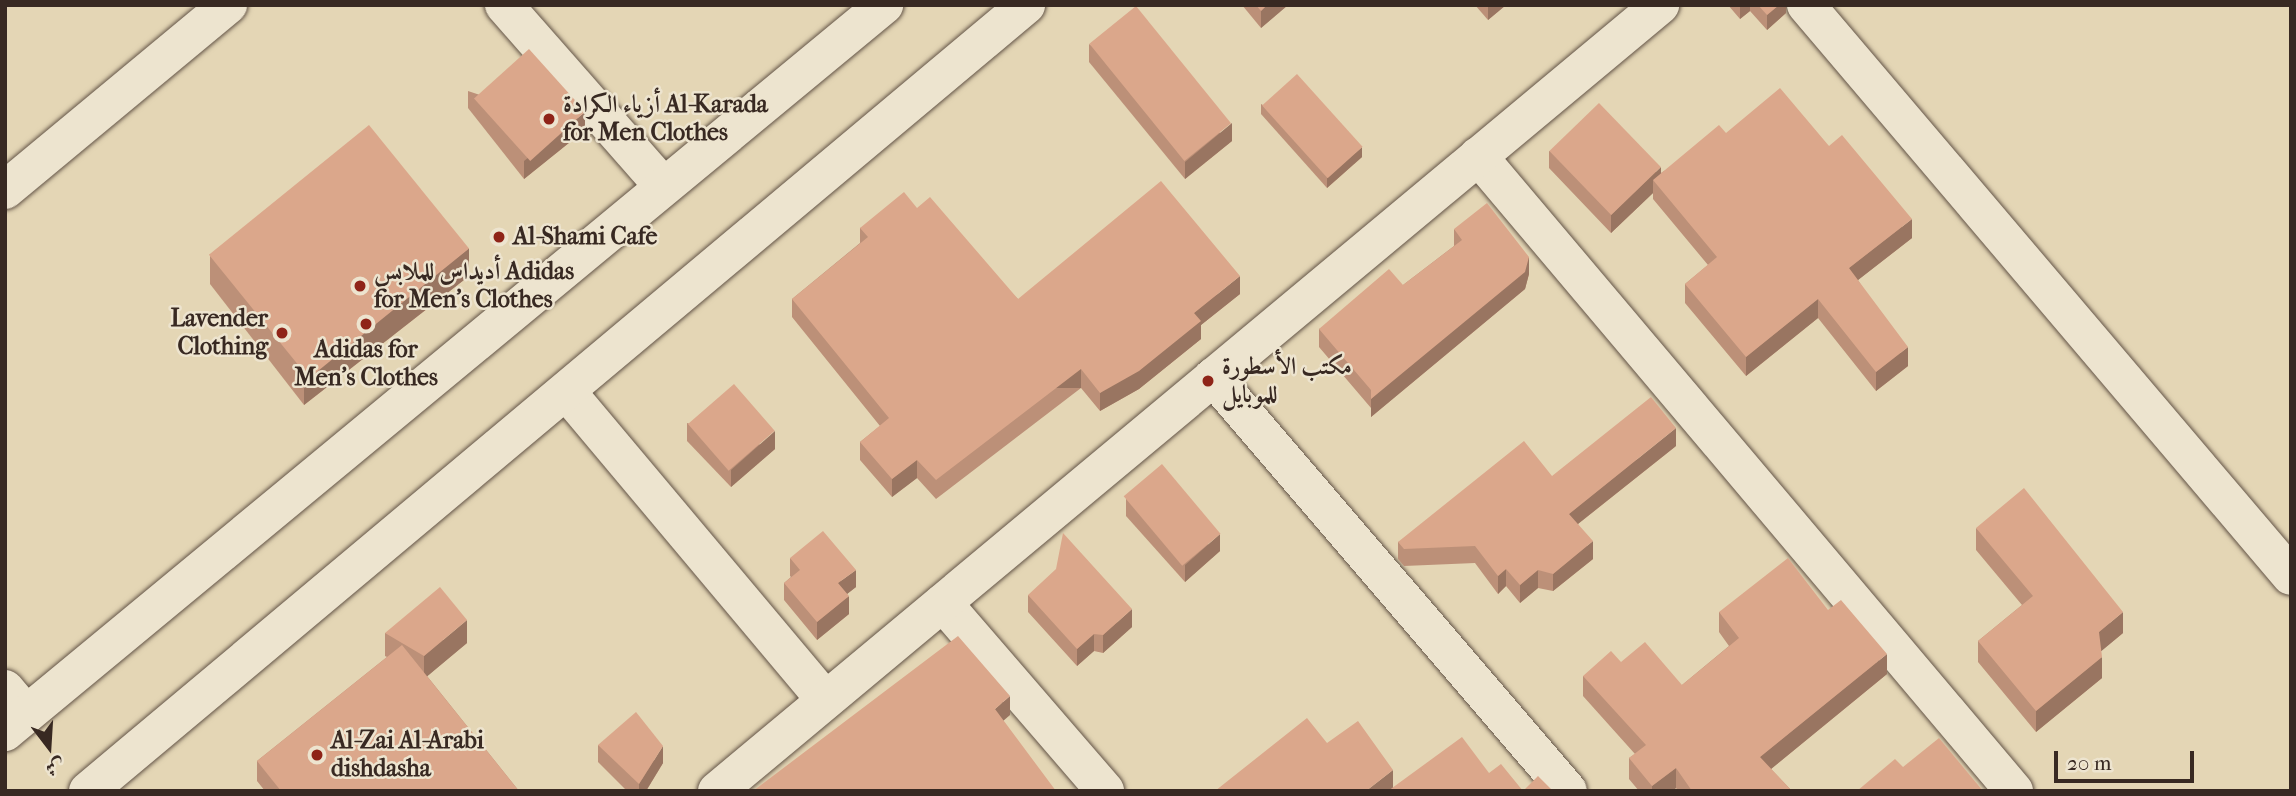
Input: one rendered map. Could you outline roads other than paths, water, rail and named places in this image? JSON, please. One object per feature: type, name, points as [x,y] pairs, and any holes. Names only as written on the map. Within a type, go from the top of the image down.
[{"type":"street","points":[[5,190],[228,5]]},
{"type":"street","points":[[504,5],[662,184]]},
{"type":"street","points":[[12,712],[884,5]]},
{"type":"street","points":[[88,791],[1026,5]]},
{"type":"street","points":[[1806,5],[2291,576]]},
{"type":"street","points":[[717,791],[1478,156],[1642,11]]},
{"type":"street","points":[[1478,156],[2014,791]]},
{"type":"street","points":[[1213,377],[1568,791]]},
{"type":"street","points":[[567,392],[825,700]]},
{"type":"street","points":[[943,603],[1105,791]]},
{"type":"place","name":"أزياء الكرادة Al-Karada for Men Clothes","points":[[549,119]]},
{"type":"place","name":"Al-Shami Cafe","points":[[499,237]]},
{"type":"place","name":"أديداس للملابس Adidas for Men's Clothes","points":[[360,286]]},
{"type":"place","name":"Adidas for Men's Clothes","points":[[366,324]]},
{"type":"place","name":"Lavender Clothing","points":[[282,333]]},
{"type":"place","name":"مكتب الأسطورة للموبايل","points":[[1208,381]]},
{"type":"place","name":"Al-Zai Al-Arabi dishdasha","points":[[317,755]]}]
